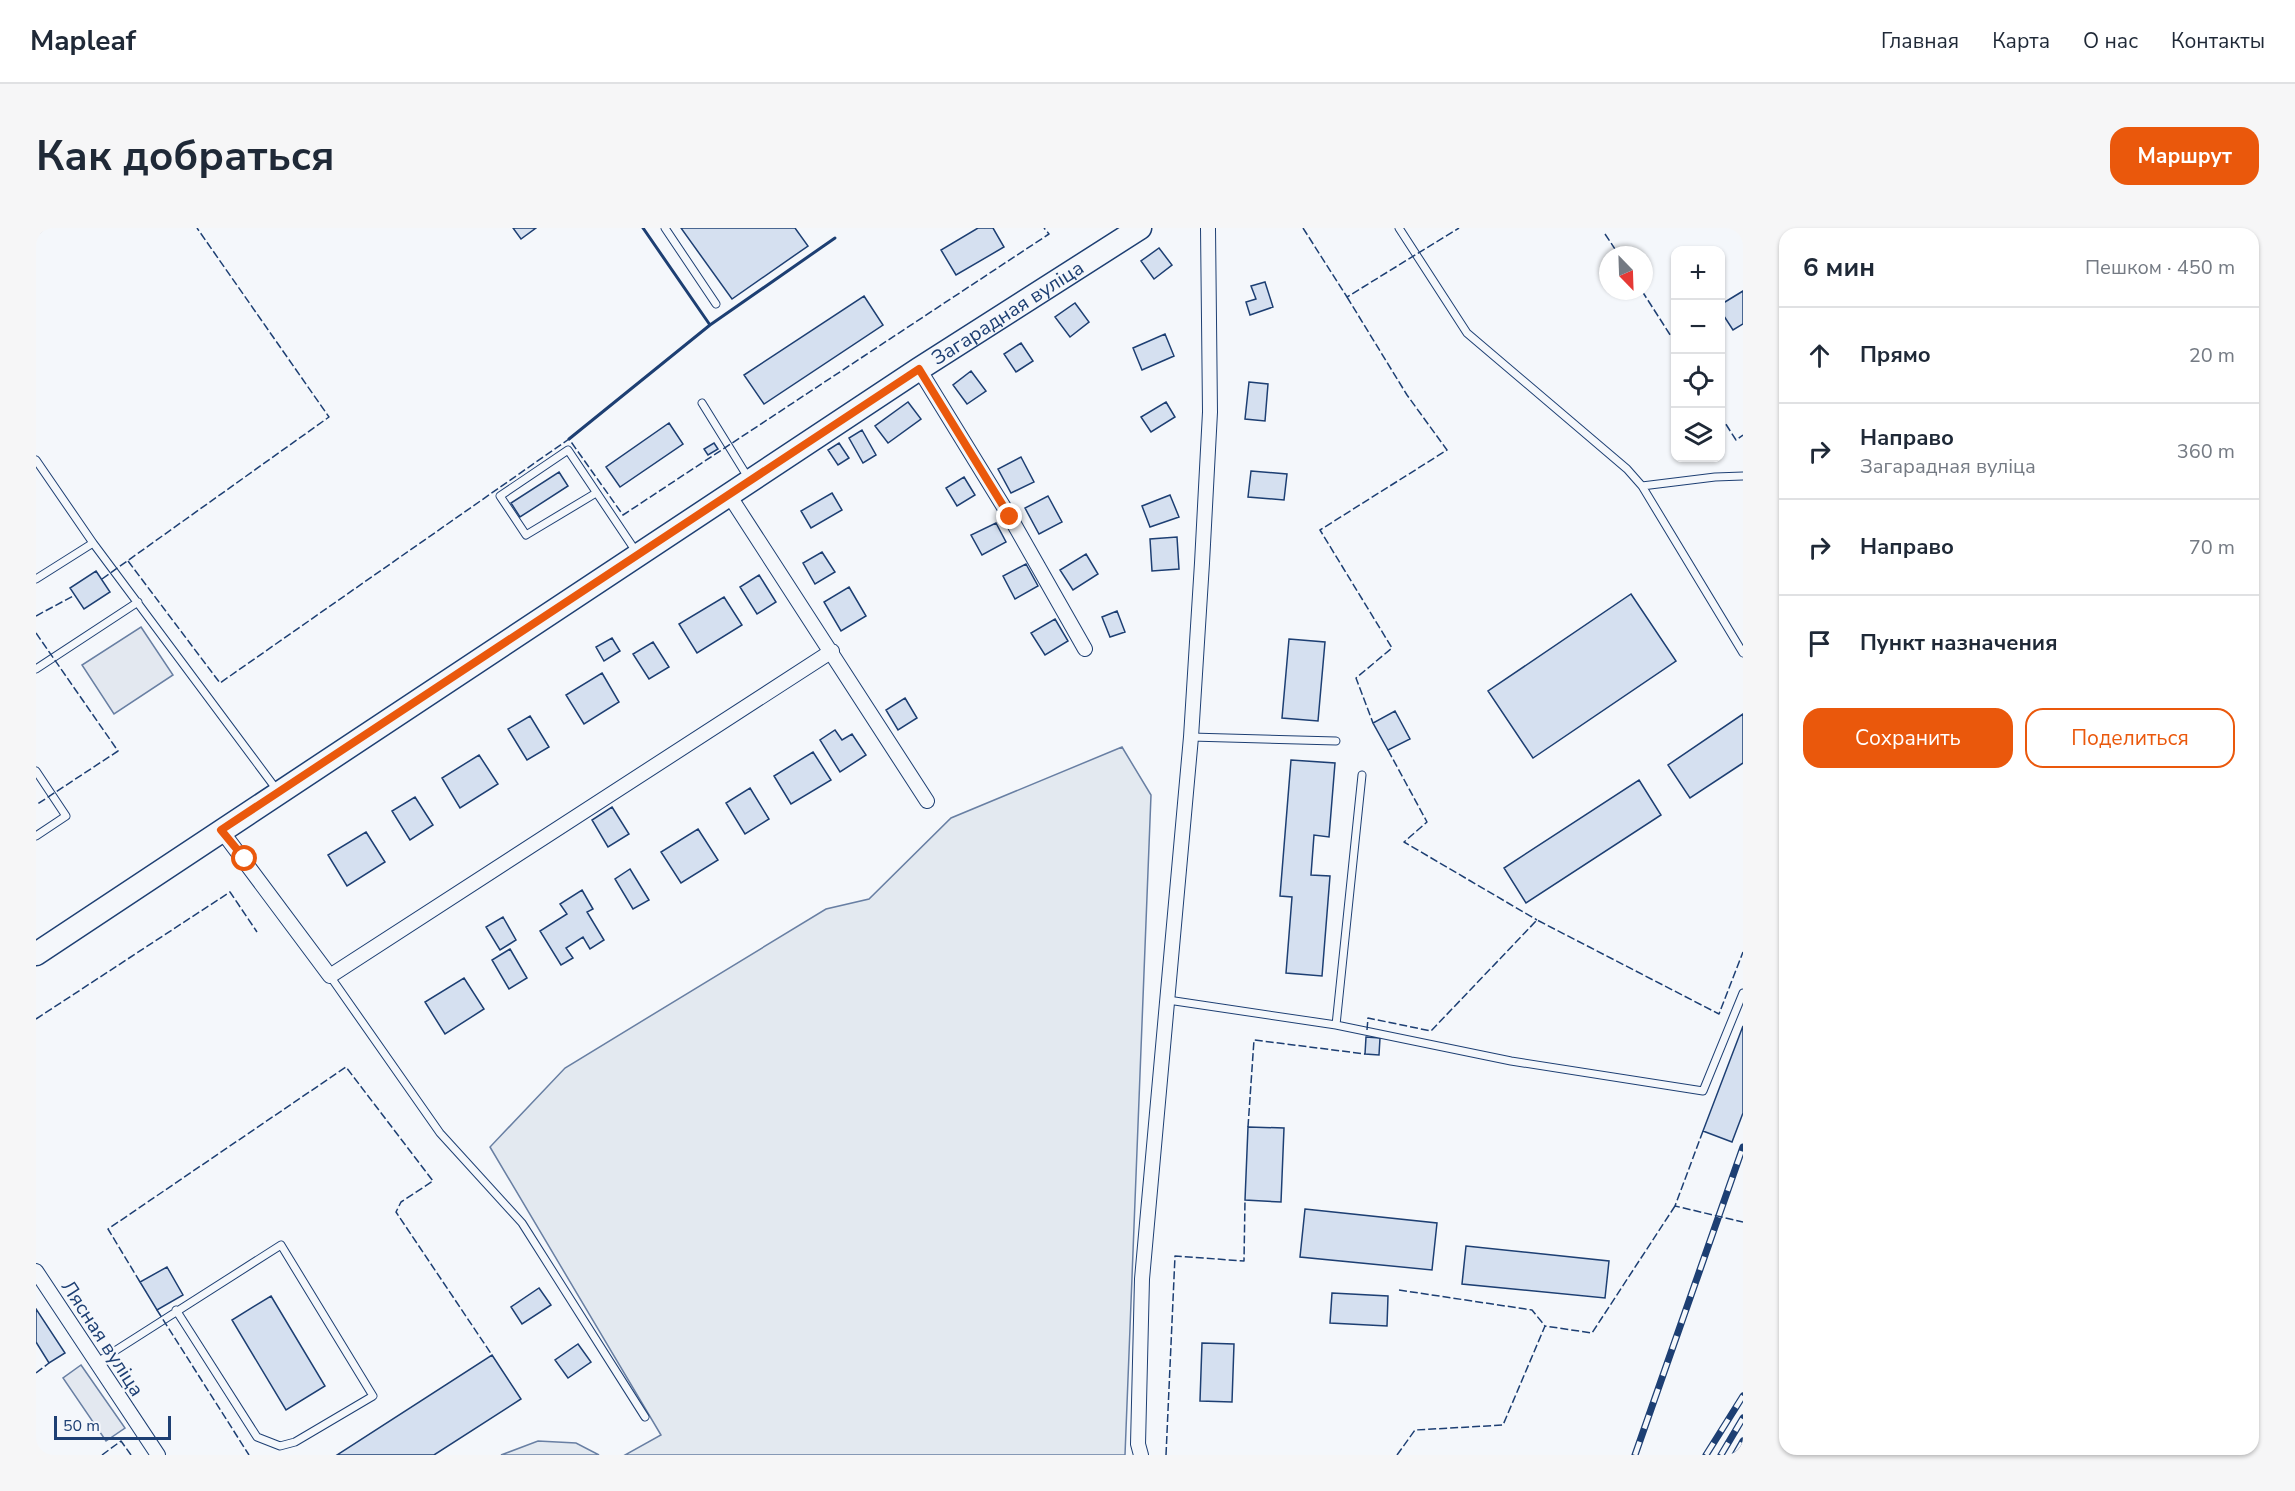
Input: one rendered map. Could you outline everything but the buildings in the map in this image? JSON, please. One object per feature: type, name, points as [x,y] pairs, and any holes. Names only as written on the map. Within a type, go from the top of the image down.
[{"type":"main road","name":"Загарадная вуліца","points":[[36,954],[919,369],[1140,228]]},
{"type":"street","points":[[1141,1455],[1138,1444],[1142,1279],[1191,737],[1210,411],[1208,228]]},
{"type":"street","points":[[919,369],[1010,517],[1085,649]]},
{"type":"street","points":[[729,495],[927,801]]},
{"type":"street","points":[[221,830],[330,976],[832,651]]},
{"type":"street","name":"Лясная вуліца","points":[[36,1272],[158,1455]]},
{"type":"lane","points":[[36,231],[40,228]]},
{"type":"lane","points":[[665,228],[716,304]]},
{"type":"lane","points":[[1399,228],[1467,333],[1627,469],[1642,486],[1743,652]]},
{"type":"lane","points":[[702,403],[750,481]]},
{"type":"lane","points":[[596,493],[526,535],[500,496],[568,450],[638,555]]},
{"type":"lane","points":[[36,460],[93,543],[279,792]]},
{"type":"lane","points":[[1642,486],[1743,476]]},
{"type":"lane","points":[[36,579],[93,543]]},
{"type":"lane","points":[[36,669],[138,602]]},
{"type":"lane","points":[[1191,737],[1336,741]]},
{"type":"lane","points":[[36,771],[66,816],[36,836]]},
{"type":"lane","points":[[1336,1025],[1362,775]]},
{"type":"lane","points":[[330,976],[440,1133],[522,1223],[645,1417]]},
{"type":"lane","points":[[1168,1000],[1336,1025],[1511,1061],[1703,1091],[1743,993]]},
{"type":"lane","points":[[96,1363],[176,1310],[281,1245],[374,1396],[295,1442],[280,1446],[257,1437],[176,1310]]},
{"type":"shaded area","points":[[141,627],[173,675],[114,714],[82,665]]},
{"type":"shaded area","points":[[1122,747],[1151,795],[1125,1455],[625,1455],[661,1435],[490,1147],[565,1068],[826,909],[869,899],[951,818]]},
{"type":"shaded area","points":[[81,1365],[125,1428],[106,1441],[63,1378]]},
{"type":"shaded area","points":[[538,1441],[576,1443],[599,1455],[501,1455]]},
{"type":"railway","points":[[1635,1455],[1743,1147]]},
{"type":"railway","points":[[1706,1455],[1743,1396]]},
{"type":"railway","points":[[1721,1455],[1743,1418]]},
{"type":"railway","points":[[1735,1455],[1743,1441]]},
{"type":"fence","points":[[102,579],[329,417],[197,228]]},
{"type":"fence","points":[[128,561],[220,683],[569,439],[623,515],[1049,234],[1044,228]]},
{"type":"fence","points":[[1303,228],[1347,297],[1459,228]]},
{"type":"fence","points":[[1605,234],[1613,246]]},
{"type":"fence","points":[[1347,297],[1407,395],[1447,450],[1320,530],[1392,648],[1356,678],[1373,723]]},
{"type":"fence","points":[[1648,300],[1671,336]]},
{"type":"fence","points":[[1725,423],[1736,440],[1743,435]]},
{"type":"fence","points":[[36,616],[75,595]]},
{"type":"fence","points":[[36,633],[118,751],[36,805]]},
{"type":"fence","points":[[1388,750],[1427,822],[1404,842],[1537,920]]},
{"type":"fence","points":[[36,1019],[230,892],[257,932]]},
{"type":"fence","points":[[1367,1030],[1368,1018],[1431,1031],[1537,920],[1719,1014],[1743,952]]},
{"type":"fence","points":[[1248,1127],[1254,1040],[1365,1054]]},
{"type":"fence","points":[[140,1282],[108,1229],[346,1067],[433,1181],[401,1202],[396,1212],[492,1355]]},
{"type":"fence","points":[[1703,1131],[1675,1206],[1743,1222]]},
{"type":"fence","points":[[1166,1455],[1175,1256],[1244,1261],[1245,1200]]},
{"type":"fence","points":[[1397,1455],[1415,1430],[1503,1425],[1545,1326],[1592,1333],[1675,1206]]},
{"type":"fence","points":[[1399,1290],[1532,1310],[1545,1326]]},
{"type":"fence","points":[[157,1310],[249,1455]]},
{"type":"fence","points":[[36,1373],[49,1363]]},
{"type":"fence","points":[[102,1455],[121,1441],[131,1455]]},
{"type":"wall","points":[[643,228],[710,325]]},
{"type":"wall","points":[[569,439],[710,325],[835,238]]},
{"type":"route","points":[[245,859],[221,830],[919,369],[1010,517]]}]
